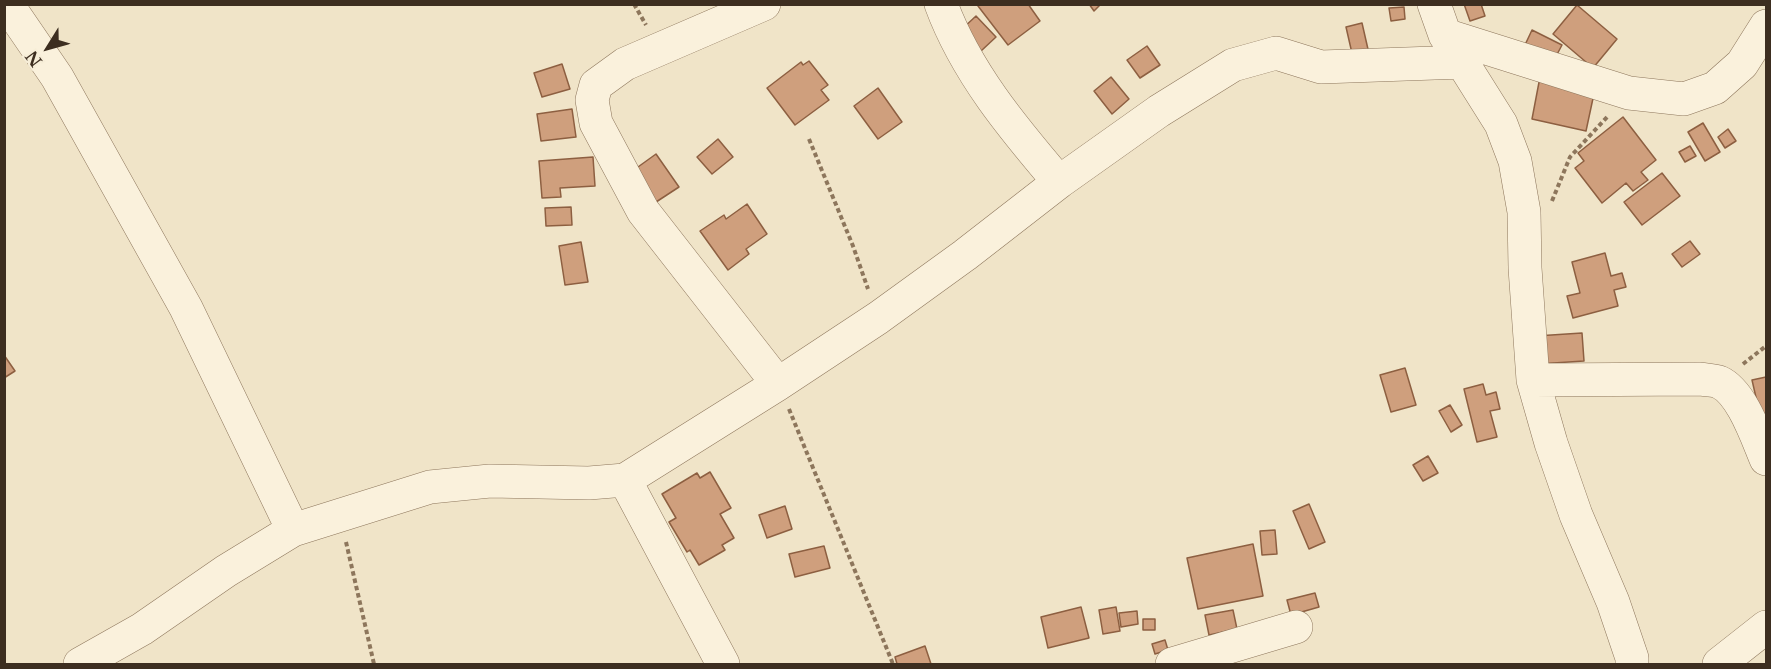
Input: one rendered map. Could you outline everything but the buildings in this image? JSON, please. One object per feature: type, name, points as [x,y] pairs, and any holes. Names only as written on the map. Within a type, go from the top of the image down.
[{"type":"street","points":[[7,4],[57,77],[176,288],[293,530]]},
{"type":"street","points":[[764,4],[625,64],[596,85],[592,100],[596,123],[643,211],[778,384]]},
{"type":"street","points":[[941,4],[950,29],[979,79],[1020,136],[1059,182]]},
{"type":"street","points":[[1434,4],[1445,35],[1501,124],[1515,161],[1524,212],[1525,268],[1533,380],[1558,464],[1576,515],[1612,602],[1632,658],[1632,664]]},
{"type":"street","points":[[1445,35],[1629,93],[1684,99],[1715,88],[1742,64],[1767,26]]},
{"type":"street","points":[[80,664],[142,629],[293,530],[340,514],[430,488],[490,481],[589,483],[626,480],[878,318],[965,255],[1059,182],[1159,111],[1233,65],[1276,52],[1321,67],[1463,62]]},
{"type":"street","points":[[1533,380],[1700,379],[1720,382],[1734,394],[1745,411],[1767,459]]},
{"type":"street","points":[[626,480],[723,664]]},
{"type":"street","points":[[1172,664],[1296,627]]},
{"type":"street","points":[[1719,664],[1767,627]]},
{"type":"path","points":[[1550,208],[1570,157],[1629,93]]},
{"type":"path","points":[[809,139],[853,246],[878,318]]},
{"type":"path","points":[[778,384],[892,664]]},
{"type":"path","points":[[340,514],[374,664]]}]
